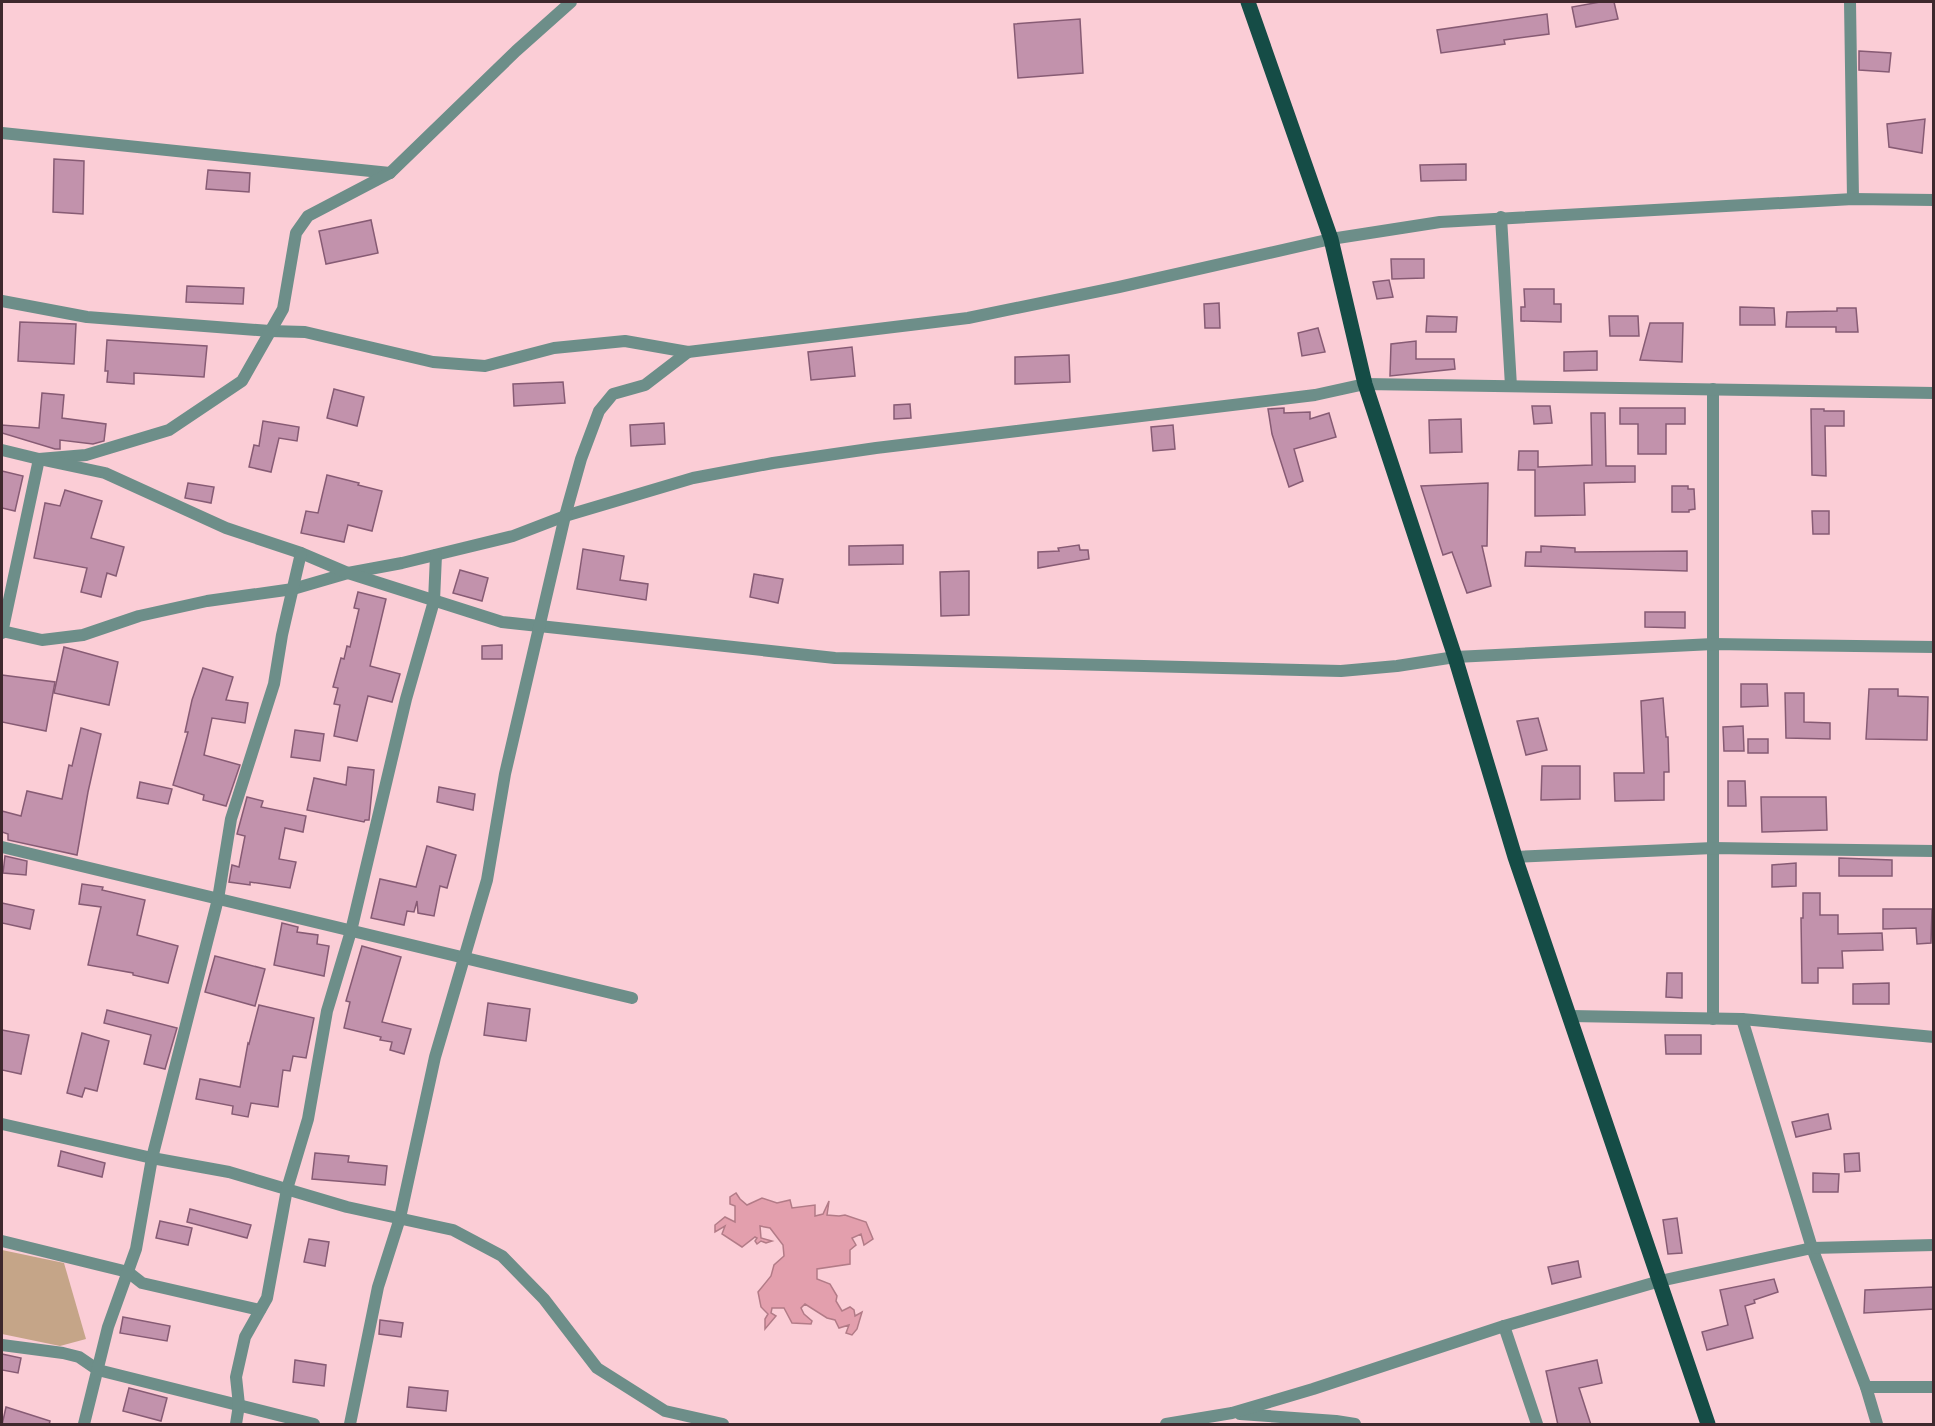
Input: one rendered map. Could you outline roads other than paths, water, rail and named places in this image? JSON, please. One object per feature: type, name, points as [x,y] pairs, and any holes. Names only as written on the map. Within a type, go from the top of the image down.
[{"type":"main road","points":[[1248,2],[1274,83],[1331,239],[1365,384],[1455,657],[1515,857],[1708,1425]]},
{"type":"street","points":[[39,459],[86,455],[169,430],[242,381],[283,309],[296,233],[308,216],[390,173],[516,51],[572,2]]},
{"type":"street","points":[[1850,2],[1852,199]]},
{"type":"street","points":[[2,133],[390,173]]},
{"type":"street","points":[[2,301],[87,317],[304,332],[360,343],[433,362],[485,366],[554,348],[625,341],[688,352],[968,318],[1119,287],[1331,239],[1440,222],[1852,199],[1934,200]]},
{"type":"street","points":[[1502,217],[1511,386]]},
{"type":"street","points":[[350,1425],[378,1287],[400,1218],[435,1058],[486,880],[505,774],[565,516],[581,459],[599,411],[613,394],[645,385],[688,352]]},
{"type":"street","points":[[39,459],[2,632],[42,640],[83,635],[139,616],[195,603],[293,589],[348,573],[513,536],[565,516],[693,478],[773,463],[888,446],[1315,394],[1365,384],[1934,393]]},
{"type":"street","points":[[1713,389],[1713,1019]]},
{"type":"street","points":[[2,450],[105,473],[226,528],[301,553],[348,573],[502,622],[835,658],[1341,671],[1397,666],[1455,657],[1713,644],[1934,647]]},
{"type":"street","points":[[84,1425],[108,1327],[136,1249],[152,1158],[218,899],[231,819],[274,684],[282,635],[301,553]]},
{"type":"street","points":[[236,1425],[239,1406],[236,1377],[240,1357],[245,1337],[267,1298],[287,1189],[308,1119],[327,1011],[351,931],[406,699],[434,601],[436,555]]},
{"type":"street","points":[[2,847],[632,998]]},
{"type":"street","points":[[1515,857],[1713,848],[1934,851]]},
{"type":"street","points":[[1570,1016],[1742,1019],[1934,1037]]},
{"type":"street","points":[[1742,1019],[1812,1248],[1866,1387],[1877,1425]]},
{"type":"street","points":[[2,1124],[152,1158],[229,1172],[347,1207],[453,1230],[502,1256],[544,1299],[597,1368],[665,1411],[723,1425]]},
{"type":"street","points":[[2,1241],[128,1272],[142,1283],[260,1310]]},
{"type":"street","points":[[1166,1425],[1232,1413],[1313,1389],[1504,1326],[1659,1281],[1812,1248],[1934,1245]]},
{"type":"street","points":[[1504,1326],[1537,1425]]},
{"type":"street","points":[[2,1345],[63,1353],[79,1358],[98,1370],[314,1425]]},
{"type":"street","points":[[1866,1387],[1934,1387]]},
{"type":"street","points":[[1232,1413],[1336,1421],[1355,1425]]}]
